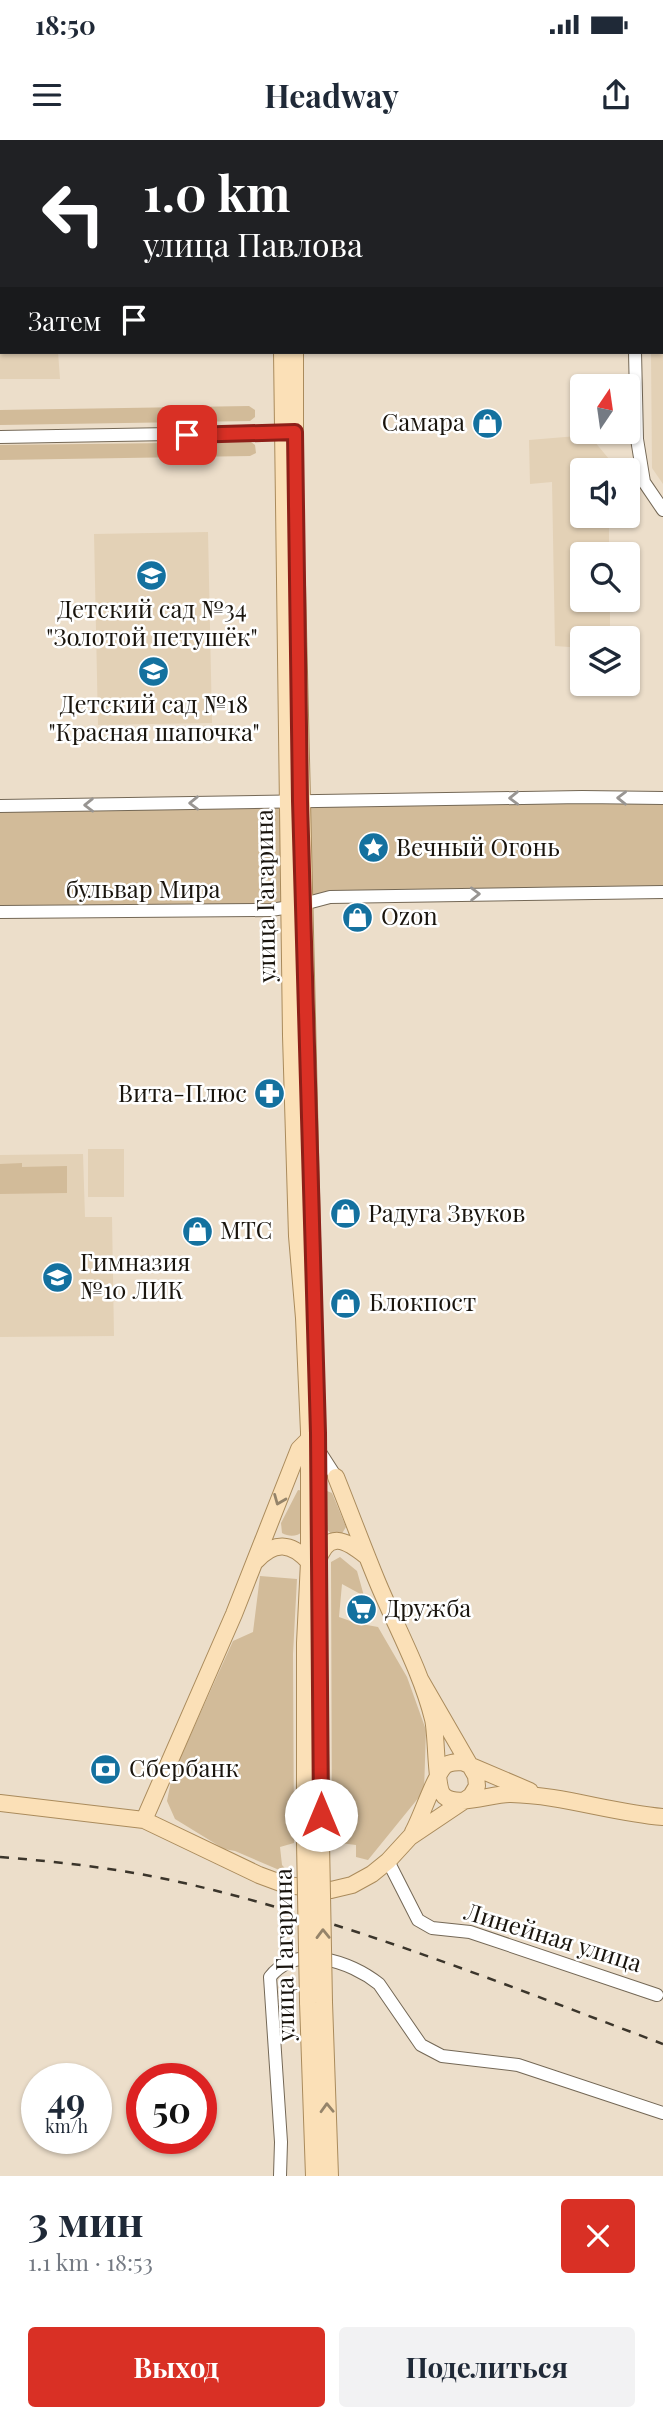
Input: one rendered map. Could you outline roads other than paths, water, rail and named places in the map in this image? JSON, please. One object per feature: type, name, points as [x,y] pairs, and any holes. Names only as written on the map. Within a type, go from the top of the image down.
[{"type":"main road","name":"улица Гагарина","points":[[282,354],[290,432]]},
{"type":"main road","name":"улица Гагарина","points":[[295,354],[290,432],[297,1236],[314,1444],[314,2176]]},
{"type":"main road","points":[[144,1820],[254,1563],[299,1449],[314,1444]]},
{"type":"main road","name":"улица Гагарина","points":[[336,1477],[366,1556],[420,1679],[433,1720],[438,1774]]},
{"type":"main road","points":[[254,1563],[266,1550],[279,1547],[290,1547],[314,1562],[323,1548],[330,1542],[337,1541],[356,1548],[366,1556]]},
{"type":"main road","name":"улица Гагарина","points":[[420,1679],[471,1766]]},
{"type":"main road","points":[[0,1803],[144,1820],[230,1863],[286,1885],[331,1890],[352,1885],[388,1861],[410,1837],[424,1813],[438,1774],[444,1766],[453,1762],[462,1762],[542,1796],[607,1811],[663,1817]]},
{"type":"main road","points":[[410,1837],[471,1796],[477,1786],[471,1766]]},
{"type":"main road","points":[[438,1774],[437,1785],[442,1795],[451,1801],[492,1794],[542,1796]]},
{"type":"main road","name":"улица Гагарина","points":[[316,2002],[330,2176]]},
{"type":"street","points":[[635,354],[637,439],[644,482],[663,510]]},
{"type":"street","points":[[0,437],[290,432]]},
{"type":"street","points":[[0,806],[663,798]]},
{"type":"street","name":"бульвар Мира","points":[[0,912],[271,910],[330,897],[663,892]]},
{"type":"street","name":"улица Гагарина","points":[[314,1444],[336,1477]]},
{"type":"street","name":"Линейная улица","points":[[388,1861],[418,1920],[432,1928],[470,1932],[657,1995]]},
{"type":"street","points":[[280,2176],[281,2142],[270,1977],[277,1968],[299,1960],[339,1962],[370,1977],[379,1984],[421,2045],[442,2056],[518,2065],[663,2113]]},
{"type":"railway","points":[[0,1857],[138,1874],[245,1898],[366,1935],[663,2044]]},
{"type":"place","name":"Самара","points":[[488,423]]},
{"type":"place","name":"Детский сад №34 \"Золотой петушёк\"","points":[[152,576]]},
{"type":"place","name":"Детский сад №18 \"Красная шапочка\"","points":[[154,671]]},
{"type":"place","name":"Вечный Огонь","points":[[373,848]]},
{"type":"place","name":"Ozon","points":[[358,917]]},
{"type":"place","name":"Вита-Плюс","points":[[270,1094]]},
{"type":"place","name":"Радуга Звуков","points":[[345,1214]]},
{"type":"place","name":"МТС","points":[[197,1231]]},
{"type":"place","name":"Гимназия №10 ЛИК","points":[[57,1277]]},
{"type":"place","name":"Блокпост","points":[[346,1303]]},
{"type":"place","name":"Дружба","points":[[362,1609]]},
{"type":"place","name":"Сбербанк","points":[[106,1769]]}]
